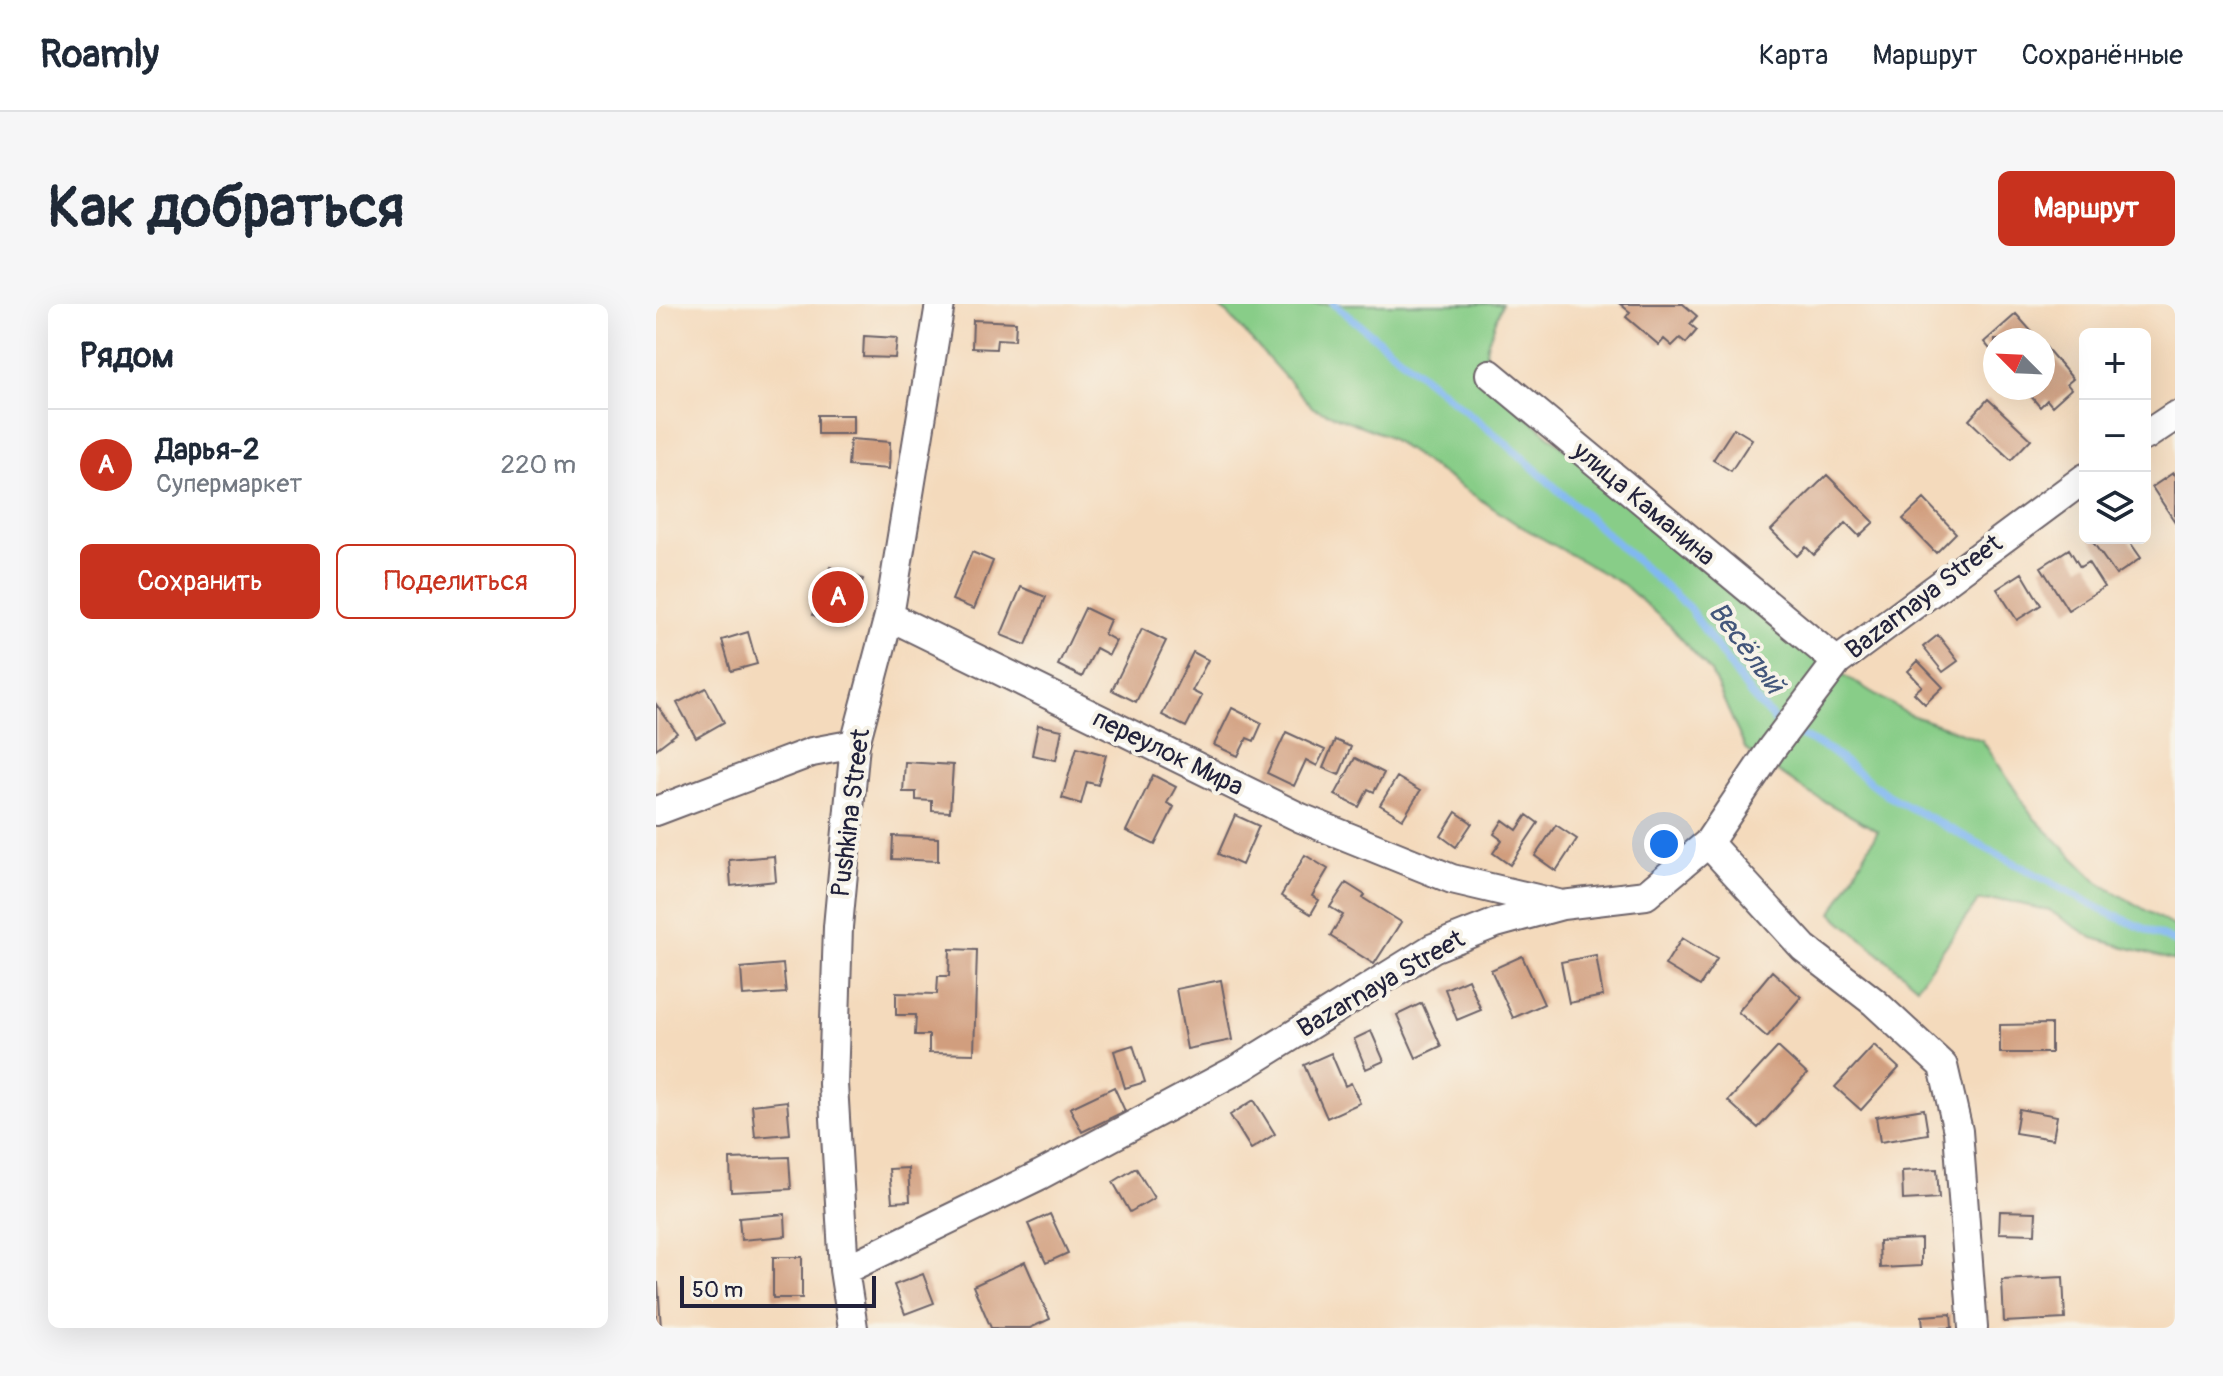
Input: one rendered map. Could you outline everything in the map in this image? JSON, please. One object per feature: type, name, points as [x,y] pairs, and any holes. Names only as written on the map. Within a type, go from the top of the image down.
[{"type":"street","name":"Pushkina Street","points":[[853,1328],[844,1270],[833,1084],[838,927],[855,744],[889,616],[940,304]]},
{"type":"street","name":"улица Каманина","points":[[1490,374],[1837,662]]},
{"type":"street","points":[[2151,432],[2175,416]]},
{"type":"street","name":"Bazarnaya Street","points":[[844,1270],[1040,1175],[1242,1067],[1433,948],[1464,934],[1562,905],[1646,895],[1708,843],[1772,748],[1837,662],[2079,482]]},
{"type":"street","name":"переулок Мира","points":[[889,616],[1301,818],[1452,879],[1562,905]]},
{"type":"street","points":[[656,811],[812,752],[855,744]]},
{"type":"street","points":[[1708,843],[1804,948],[1874,1002],[1943,1066],[1958,1131],[1973,1328]]},
{"type":"street","points":[[1452,879],[1471,901],[1464,934]]},
{"type":"green space","points":[[1214,304],[1502,304],[1487,345],[1482,378],[1791,643],[1908,714],[1982,740],[2034,818],[2099,883],[2175,927],[2175,961],[2093,938],[2050,911],[2004,900],[1978,901],[1917,986],[1832,913],[1878,831],[1809,793],[1746,750],[1711,672],[1670,626],[1624,585],[1515,523],[1385,435],[1313,408],[1228,314]]},
{"type":"building","points":[[1620,304],[1683,304],[1697,316],[1690,324],[1697,330],[1686,343],[1680,338],[1672,346],[1664,339],[1659,345],[1626,317],[1630,312]]},
{"type":"building","points":[[2016,314],[2028,328],[2000,328]]},
{"type":"building","points":[[973,320],[1016,322],[1015,340],[997,339],[996,349],[972,348]]},
{"type":"building","points":[[864,336],[897,338],[895,358],[863,357]]},
{"type":"building","points":[[2055,358],[2073,379],[2067,384],[2071,389],[2052,406],[2047,400],[2055,400]]},
{"type":"building","points":[[1989,400],[2031,439],[2011,460],[1969,420]]},
{"type":"building","points":[[2034,400],[2047,400],[2040,407]]},
{"type":"building","points":[[818,415],[853,415],[853,434],[818,434]]},
{"type":"building","points":[[1734,428],[1752,439],[1731,471],[1713,460]]},
{"type":"building","points":[[850,439],[890,442],[889,469],[848,466]]},
{"type":"building","points":[[2173,473],[2175,476],[2175,522],[2152,487]]},
{"type":"building","points":[[1827,475],[1874,522],[1859,536],[1846,523],[1814,555],[1806,547],[1797,556],[1771,530]]},
{"type":"building","points":[[1924,499],[1956,533],[1936,553],[1903,519]]},
{"type":"building","points":[[2094,544],[2131,544],[2141,558],[2116,575]]},
{"type":"building","points":[[2069,549],[2080,567],[2088,562],[2104,587],[2068,610],[2041,567]]},
{"type":"building","points":[[972,552],[993,561],[974,609],[952,600]]},
{"type":"building","points":[[830,567],[863,579],[846,627],[813,615]]},
{"type":"building","points":[[2022,573],[2041,605],[2017,620],[1997,589]]},
{"type":"building","points":[[1021,587],[1046,597],[1026,645],[1001,635]]},
{"type":"building","points":[[1085,608],[1110,620],[1104,634],[1116,641],[1109,655],[1096,648],[1082,677],[1058,665]]},
{"type":"building","points":[[1142,629],[1166,641],[1136,702],[1112,690]]},
{"type":"building","points":[[748,632],[757,664],[731,671],[722,640]]},
{"type":"building","points":[[1938,635],[1958,661],[1943,672],[1923,647]]},
{"type":"building","points":[[1193,652],[1208,660],[1192,691],[1202,696],[1186,727],[1162,715]]},
{"type":"building","points":[[1918,661],[1943,687],[1925,704],[1914,693],[1922,686],[1908,671]]},
{"type":"building","points":[[706,688],[724,722],[696,738],[677,703]]},
{"type":"building","points":[[656,704],[677,733],[656,749]]},
{"type":"building","points":[[1232,708],[1262,723],[1254,741],[1247,738],[1238,756],[1214,745]]},
{"type":"building","points":[[1038,725],[1062,730],[1056,760],[1032,755]]},
{"type":"building","points":[[1286,732],[1325,750],[1317,766],[1306,760],[1294,786],[1267,773]]},
{"type":"building","points":[[1335,740],[1351,747],[1339,775],[1323,768]]},
{"type":"building","points":[[1077,747],[1106,755],[1098,785],[1087,782],[1081,804],[1062,798]]},
{"type":"building","points":[[1355,758],[1384,773],[1374,792],[1368,789],[1359,807],[1335,795]]},
{"type":"building","points":[[905,762],[953,765],[950,812],[932,811],[932,801],[916,800],[916,792],[903,792]]},
{"type":"building","points":[[1153,775],[1176,787],[1167,803],[1174,807],[1155,845],[1126,831]]},
{"type":"building","points":[[1397,777],[1420,791],[1403,819],[1380,805]]},
{"type":"building","points":[[1456,812],[1472,823],[1456,847],[1441,836]]},
{"type":"building","points":[[1235,815],[1259,826],[1242,865],[1218,854]]},
{"type":"building","points":[[1527,815],[1538,823],[1510,865],[1493,853],[1502,840],[1494,834],[1503,820],[1517,830]]},
{"type":"building","points":[[1556,825],[1577,839],[1556,871],[1535,856]]},
{"type":"building","points":[[893,836],[938,838],[938,861],[892,859]]},
{"type":"building","points":[[1305,855],[1328,869],[1312,896],[1319,900],[1311,914],[1281,896]]},
{"type":"building","points":[[774,856],[776,881],[731,886],[729,860]]},
{"type":"building","points":[[1346,883],[1365,895],[1363,898],[1401,922],[1374,964],[1330,936],[1343,915],[1330,907]]},
{"type":"building","points":[[1682,938],[1717,959],[1700,986],[1665,965]]},
{"type":"building","points":[[950,949],[977,950],[974,1054],[929,1053],[929,1035],[915,1035],[916,1015],[896,1015],[896,993],[937,994],[938,976],[949,976]]},
{"type":"building","points":[[1596,955],[1603,996],[1569,1003],[1561,962]]},
{"type":"building","points":[[1522,956],[1544,1004],[1513,1018],[1491,970]]},
{"type":"building","points":[[783,964],[786,993],[743,996],[741,968]]},
{"type":"building","points":[[1772,971],[1801,997],[1767,1037],[1738,1012]]},
{"type":"building","points":[[1468,979],[1481,1010],[1457,1020],[1445,989]]},
{"type":"building","points":[[1221,980],[1232,1040],[1187,1049],[1176,989]]},
{"type":"building","points":[[1422,1003],[1441,1046],[1416,1058],[1397,1015]]},
{"type":"building","points":[[2051,1024],[2051,1053],[2000,1053],[2000,1025]]},
{"type":"building","points":[[1371,1031],[1384,1061],[1366,1069],[1354,1039]]},
{"type":"building","points":[[1133,1045],[1145,1082],[1125,1088],[1114,1051]]},
{"type":"building","points":[[1874,1045],[1899,1068],[1861,1110],[1835,1087]]},
{"type":"building","points":[[1778,1047],[1807,1074],[1758,1128],[1728,1101]]},
{"type":"building","points":[[1331,1053],[1345,1086],[1351,1083],[1360,1103],[1327,1118],[1304,1065]]},
{"type":"building","points":[[1114,1087],[1125,1111],[1082,1132],[1070,1108]]},
{"type":"building","points":[[1254,1100],[1275,1134],[1251,1149],[1230,1115]]},
{"type":"building","points":[[787,1101],[790,1134],[755,1137],[752,1105]]},
{"type":"building","points":[[1924,1109],[1928,1134],[1880,1142],[1876,1117]]},
{"type":"building","points":[[2019,1109],[2057,1116],[2053,1139],[2015,1133]]},
{"type":"building","points":[[789,1157],[791,1189],[731,1192],[730,1159]]},
{"type":"building","points":[[908,1168],[910,1201],[892,1202],[889,1169]]},
{"type":"building","points":[[1136,1168],[1154,1198],[1130,1212],[1113,1182]]},
{"type":"building","points":[[1937,1169],[1939,1198],[1903,1200],[1902,1171]]},
{"type":"building","points":[[2000,1211],[2036,1212],[2035,1234],[1999,1233]]},
{"type":"building","points":[[785,1214],[786,1236],[741,1240],[739,1218]]},
{"type":"building","points":[[1050,1214],[1068,1253],[1046,1263],[1028,1224]]},
{"type":"building","points":[[1921,1239],[1921,1266],[1880,1268],[1879,1241]]},
{"type":"building","points":[[773,1257],[802,1257],[802,1298],[773,1298]]},
{"type":"building","points":[[1025,1262],[1050,1319],[1030,1328],[991,1328],[973,1286]]},
{"type":"building","points":[[923,1274],[934,1303],[905,1314],[894,1285]]},
{"type":"building","points":[[2063,1277],[2065,1319],[2004,1322],[2002,1280]]},
{"type":"building","points":[[658,1283],[661,1328],[656,1328]]},
{"type":"building","points":[[1951,1314],[1952,1328],[1923,1328],[1922,1316]]},
{"type":"waterway","name":"Весёлый","points":[[1334,304],[1508,445],[1689,608],[1751,695],[1778,724],[1829,750],[1887,795],[2104,911],[2175,942]]},
{"type":"place","name":"Дарья-2","points":[[838,597]]}]
